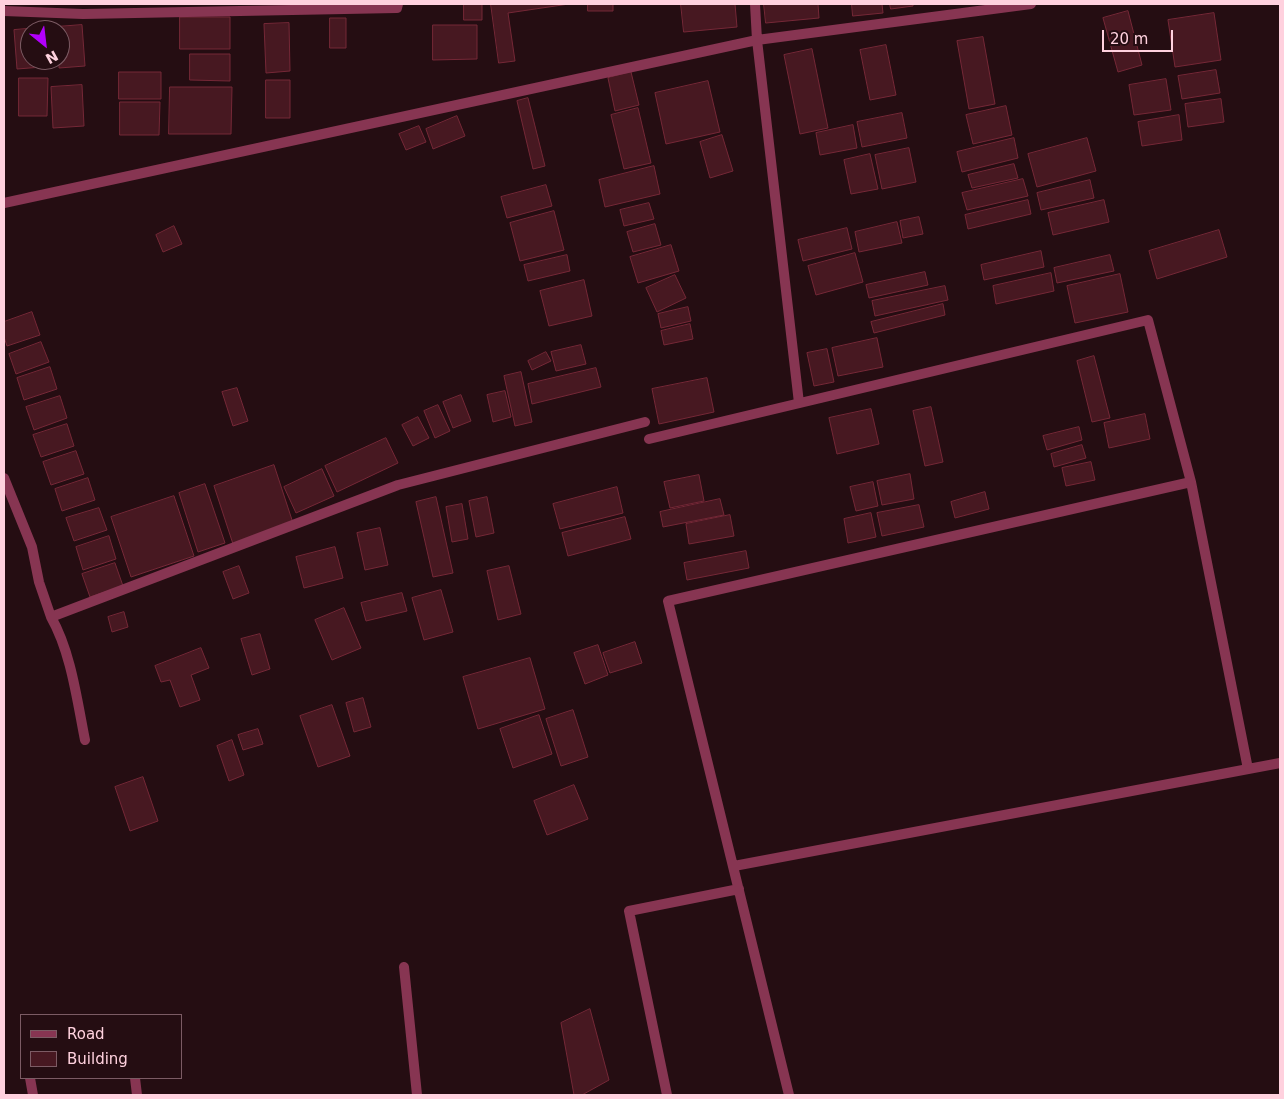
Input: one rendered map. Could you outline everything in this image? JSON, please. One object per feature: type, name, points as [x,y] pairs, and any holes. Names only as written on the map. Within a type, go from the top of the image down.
[{"type":"street","points":[[4,11],[82,14],[397,8],[398,4]]},
{"type":"street","points":[[754,4],[799,404]]},
{"type":"street","points":[[4,203],[757,40],[1031,4]]},
{"type":"street","points":[[649,439],[1148,320],[1191,482],[1248,769]]},
{"type":"street","points":[[51,617],[398,485],[645,422]]},
{"type":"street","points":[[4,478],[32,546],[39,582],[51,617],[59,631],[85,740]]},
{"type":"street","points":[[789,1095],[668,601],[1191,482]]},
{"type":"street","points":[[734,866],[1280,763]]},
{"type":"street","points":[[668,1095],[629,910],[739,889]]},
{"type":"street","points":[[404,967],[417,1095]]},
{"type":"street","points":[[30,1079],[33,1095]]},
{"type":"street","points":[[135,1079],[137,1095]]},
{"type":"building","points":[[464,4],[482,4],[482,20],[464,20]]},
{"type":"building","points":[[491,4],[569,4],[508,13],[515,61],[499,63]]},
{"type":"building","points":[[588,4],[613,4],[613,11],[588,11]]},
{"type":"building","points":[[681,4],[735,4],[737,27],[684,32]]},
{"type":"building","points":[[764,4],[818,4],[819,18],[766,23]]},
{"type":"building","points":[[852,4],[882,4],[883,13],[853,16]]},
{"type":"building","points":[[890,4],[913,4],[913,6],[891,9]]},
{"type":"building","points":[[1128,11],[1142,65],[1118,72],[1103,18]]},
{"type":"building","points":[[1214,13],[1221,60],[1175,67],[1168,20]]},
{"type":"building","points":[[180,17],[230,17],[230,49],[180,49]]},
{"type":"building","points":[[330,18],[346,18],[346,48],[330,48]]},
{"type":"building","points":[[289,23],[290,71],[266,73],[264,24]]},
{"type":"building","points":[[82,25],[85,66],[70,67],[70,26]]},
{"type":"building","points":[[433,25],[477,25],[477,59],[433,60]]},
{"type":"building","points":[[14,30],[20,30],[20,69],[17,69]]},
{"type":"building","points":[[983,37],[995,104],[969,109],[957,41]]},
{"type":"building","points":[[886,45],[896,95],[870,100],[860,50]]},
{"type":"building","points":[[812,49],[828,128],[800,134],[784,55]]},
{"type":"building","points":[[190,54],[230,54],[230,81],[190,80]]},
{"type":"building","points":[[1216,70],[1220,93],[1182,99],[1178,76]]},
{"type":"building","points":[[119,72],[161,72],[161,99],[119,99]]},
{"type":"building","points":[[631,72],[639,105],[615,111],[608,78]]},
{"type":"building","points":[[19,78],[48,78],[47,116],[19,116]]},
{"type":"building","points":[[1166,79],[1171,110],[1134,115],[1129,85]]},
{"type":"building","points":[[266,80],[290,80],[290,118],[266,118]]},
{"type":"building","points":[[708,81],[720,132],[666,144],[655,93]]},
{"type":"building","points":[[82,85],[84,126],[53,128],[51,87]]},
{"type":"building","points":[[170,87],[232,87],[231,134],[169,134]]},
{"type":"building","points":[[528,98],[545,166],[533,169],[517,101]]},
{"type":"building","points":[[1221,99],[1224,122],[1188,127],[1185,104]]},
{"type":"building","points":[[120,102],[160,102],[159,135],[120,135]]},
{"type":"building","points":[[1006,106],[1012,135],[973,144],[966,115]]},
{"type":"building","points":[[638,108],[651,163],[624,169],[611,115]]},
{"type":"building","points":[[902,113],[907,138],[862,147],[857,122]]},
{"type":"building","points":[[1179,115],[1182,140],[1142,146],[1138,122]]},
{"type":"building","points":[[457,116],[465,136],[433,149],[426,129]]},
{"type":"building","points":[[853,125],[857,148],[820,155],[816,133]]},
{"type":"building","points":[[419,126],[426,142],[406,150],[399,134]]},
{"type":"building","points":[[722,135],[733,171],[710,178],[700,142]]},
{"type":"building","points":[[1014,138],[1018,158],[962,172],[957,152]]},
{"type":"building","points":[[1087,138],[1096,171],[1037,187],[1028,154]]},
{"type":"building","points":[[909,148],[916,182],[882,189],[875,155]]},
{"type":"building","points":[[870,154],[878,189],[851,194],[844,160]]},
{"type":"building","points":[[1014,164],[1018,178],[972,188],[968,175]]},
{"type":"building","points":[[654,166],[660,194],[605,207],[599,180]]},
{"type":"building","points":[[1023,179],[1028,196],[967,210],[962,193]]},
{"type":"building","points":[[1090,180],[1094,198],[1041,210],[1037,193]]},
{"type":"building","points":[[546,185],[552,206],[507,218],[501,197]]},
{"type":"building","points":[[1028,200],[1031,214],[968,229],[965,215]]},
{"type":"building","points":[[1104,200],[1109,222],[1053,235],[1048,213]]},
{"type":"building","points":[[649,203],[654,219],[624,226],[620,210]]},
{"type":"building","points":[[554,211],[564,250],[520,261],[510,223]]},
{"type":"building","points":[[919,217],[923,234],[903,238],[900,221]]},
{"type":"building","points":[[897,222],[902,243],[859,252],[855,232]]},
{"type":"building","points":[[655,224],[661,245],[633,252],[627,232]]},
{"type":"building","points":[[174,226],[182,244],[163,252],[156,235]]},
{"type":"building","points":[[847,228],[852,249],[803,261],[798,240]]},
{"type":"building","points":[[1219,230],[1227,257],[1157,279],[1149,251]]},
{"type":"building","points":[[671,245],[679,271],[638,283],[630,257]]},
{"type":"building","points":[[1041,251],[1044,267],[984,280],[981,265]]},
{"type":"building","points":[[855,253],[863,282],[816,295],[808,266]]},
{"type":"building","points":[[567,255],[570,271],[528,281],[524,265]]},
{"type":"building","points":[[1110,255],[1114,271],[1057,283],[1054,268]]},
{"type":"building","points":[[925,272],[928,285],[869,298],[866,285]]},
{"type":"building","points":[[1051,273],[1054,291],[996,304],[993,286]]},
{"type":"building","points":[[1120,274],[1128,312],[1075,323],[1067,286]]},
{"type":"building","points":[[675,275],[686,298],[657,312],[646,288]]},
{"type":"building","points":[[584,280],[592,316],[549,326],[540,291]]},
{"type":"building","points":[[945,286],[948,300],[875,316],[872,301]]},
{"type":"building","points":[[943,304],[945,315],[874,333],[871,322]]},
{"type":"building","points":[[688,307],[691,321],[661,328],[658,314]]},
{"type":"building","points":[[32,312],[40,335],[7,346],[4,337],[4,322]]},
{"type":"building","points":[[690,324],[693,339],[664,345],[661,331]]},
{"type":"building","points":[[877,338],[883,367],[838,376],[832,348]]},
{"type":"building","points":[[41,342],[49,362],[16,374],[9,354]]},
{"type":"building","points":[[581,345],[586,364],[556,371],[551,352]]},
{"type":"building","points":[[827,349],[834,382],[814,386],[807,353]]},
{"type":"building","points":[[546,352],[551,361],[532,370],[528,361]]},
{"type":"building","points":[[1094,356],[1110,418],[1092,422],[1077,361]]},
{"type":"building","points":[[50,367],[57,389],[24,400],[17,378]]},
{"type":"building","points":[[596,368],[601,387],[532,404],[528,384]]},
{"type":"building","points":[[521,372],[532,422],[515,426],[504,376]]},
{"type":"building","points":[[707,378],[714,412],[659,424],[652,389]]},
{"type":"building","points":[[237,388],[248,421],[233,426],[222,392]]},
{"type":"building","points":[[505,391],[511,417],[493,422],[487,395]]},
{"type":"building","points":[[461,395],[471,421],[453,428],[443,402]]},
{"type":"building","points":[[60,396],[67,418],[34,430],[26,407]]},
{"type":"building","points":[[438,405],[450,431],[435,438],[424,411]]},
{"type":"building","points":[[931,407],[943,462],[925,466],[913,411]]},
{"type":"building","points":[[871,409],[879,444],[837,454],[829,418]]},
{"type":"building","points":[[1145,414],[1150,439],[1109,448],[1104,423]]},
{"type":"building","points":[[418,417],[429,438],[413,446],[402,425]]},
{"type":"building","points":[[67,424],[74,446],[41,457],[33,435]]},
{"type":"building","points":[[1079,427],[1082,440],[1047,450],[1043,436]]},
{"type":"building","points":[[386,438],[398,463],[337,492],[325,466]]},
{"type":"building","points":[[1082,445],[1086,458],[1054,467],[1051,454]]},
{"type":"building","points":[[76,451],[84,474],[51,485],[43,462]]},
{"type":"building","points":[[1091,462],[1095,480],[1066,486],[1062,468]]},
{"type":"building","points":[[274,465],[293,523],[233,544],[214,486]]},
{"type":"building","points":[[322,469],[334,496],[296,513],[284,487]]},
{"type":"building","points":[[910,474],[914,499],[882,505],[877,481]]},
{"type":"building","points":[[699,475],[704,501],[670,508],[664,482]]},
{"type":"building","points":[[88,478],[95,500],[62,511],[55,489]]},
{"type":"building","points":[[873,482],[878,506],[856,511],[850,487]]},
{"type":"building","points":[[205,484],[225,543],[198,552],[179,493]]},
{"type":"building","points":[[617,487],[623,513],[560,529],[553,504]]},
{"type":"building","points":[[985,492],[989,509],[955,518],[951,502]]},
{"type":"building","points":[[174,496],[194,556],[131,577],[111,517]]},
{"type":"building","points":[[436,497],[453,573],[433,577],[416,502]]},
{"type":"building","points":[[487,497],[494,533],[476,537],[469,501]]},
{"type":"building","points":[[720,499],[724,515],[663,527],[660,512]]},
{"type":"building","points":[[462,504],[468,539],[452,542],[446,507]]},
{"type":"building","points":[[919,505],[924,527],[882,536],[877,513]]},
{"type":"building","points":[[99,508],[107,530],[74,541],[66,518]]},
{"type":"building","points":[[871,513],[876,537],[848,543],[844,519]]},
{"type":"building","points":[[730,515],[734,536],[689,544],[686,524]]},
{"type":"building","points":[[625,517],[631,539],[568,556],[562,533]]},
{"type":"building","points":[[380,528],[388,565],[365,570],[357,533]]},
{"type":"building","points":[[109,536],[116,559],[83,570],[76,547]]},
{"type":"building","points":[[335,547],[343,578],[304,588],[296,557]]},
{"type":"building","points":[[746,551],[749,568],[687,580],[684,563]]},
{"type":"building","points":[[115,563],[123,586],[90,597],[82,574]]},
{"type":"building","points":[[239,566],[249,593],[233,599],[223,572]]},
{"type":"building","points":[[509,566],[521,614],[498,620],[487,571]]},
{"type":"building","points":[[441,590],[453,632],[424,640],[412,598]]},
{"type":"building","points":[[402,593],[407,611],[366,621],[361,603]]},
{"type":"building","points":[[344,608],[361,648],[332,660],[315,620]]},
{"type":"building","points":[[124,612],[128,627],[112,632],[108,617]]},
{"type":"building","points":[[260,634],[270,669],[252,675],[241,639]]},
{"type":"building","points":[[635,642],[642,663],[610,673],[603,653]]},
{"type":"building","points":[[598,645],[608,675],[585,684],[574,653]]},
{"type":"building","points":[[201,648],[209,668],[191,675],[200,700],[180,707],[170,680],[161,682],[155,666]]},
{"type":"building","points":[[530,658],[545,709],[478,729],[463,677]]},
{"type":"building","points":[[363,698],[371,727],[354,732],[346,703]]},
{"type":"building","points":[[332,705],[350,756],[318,767],[300,716]]},
{"type":"building","points":[[573,710],[588,757],[561,766],[546,719]]},
{"type":"building","points":[[539,715],[552,754],[513,768],[500,729]]},
{"type":"building","points":[[258,729],[263,744],[243,750],[238,735]]},
{"type":"building","points":[[232,740],[244,775],[229,781],[217,746]]},
{"type":"building","points":[[143,777],[158,821],[130,831],[115,787]]},
{"type":"building","points":[[574,785],[588,819],[547,835],[534,801]]},
{"type":"building","points":[[590,1009],[609,1080],[582,1095],[574,1095],[561,1023]]}]
